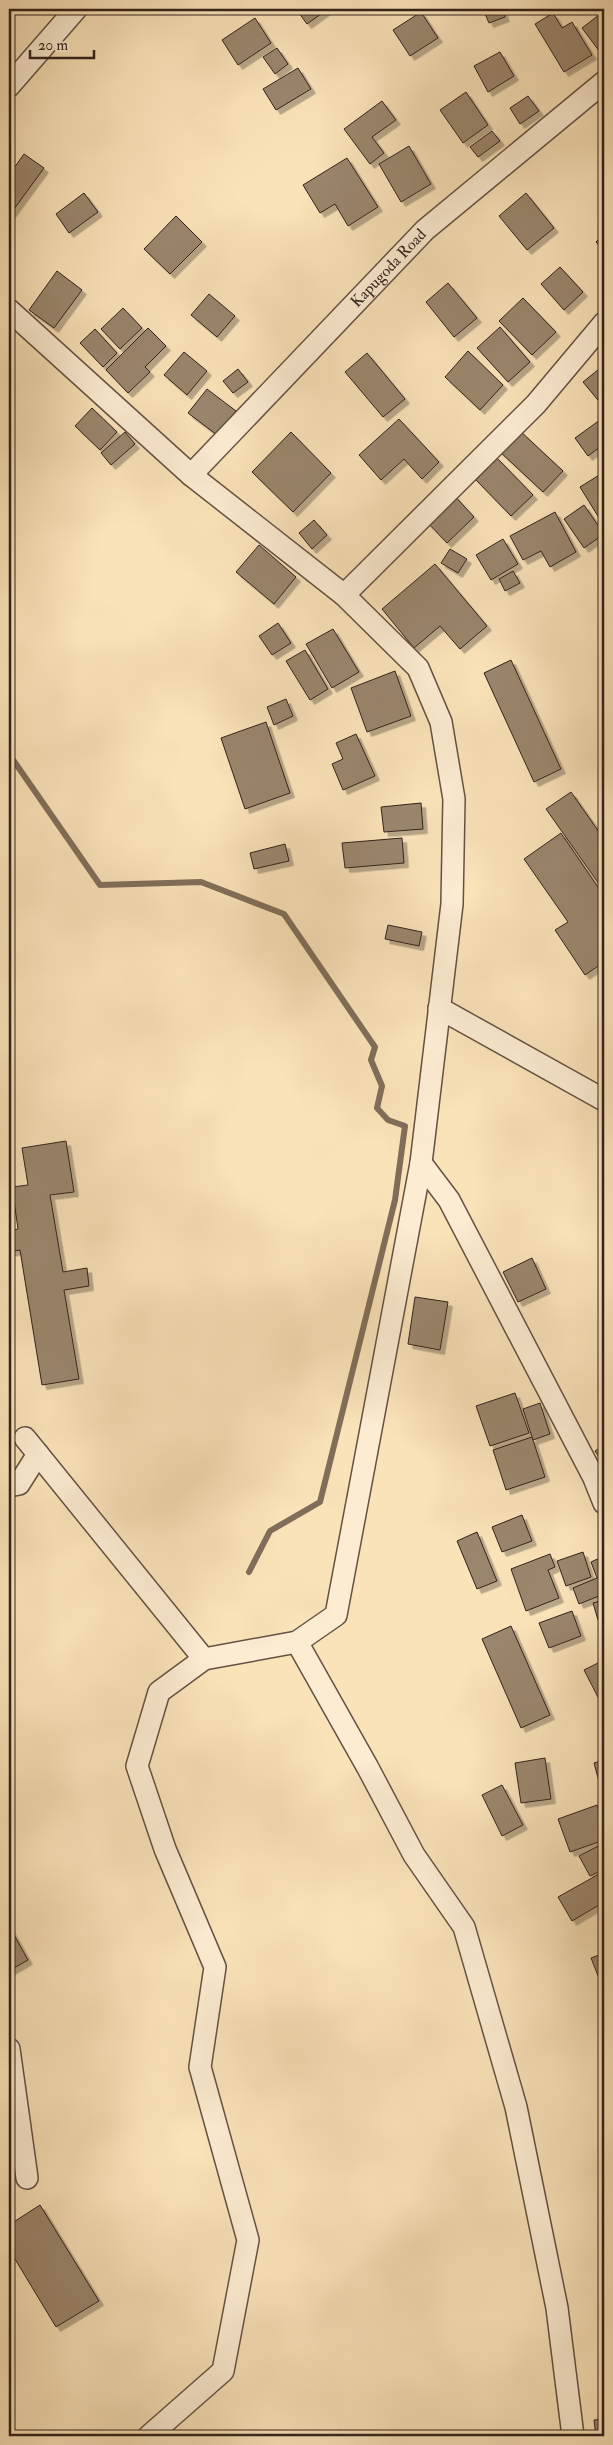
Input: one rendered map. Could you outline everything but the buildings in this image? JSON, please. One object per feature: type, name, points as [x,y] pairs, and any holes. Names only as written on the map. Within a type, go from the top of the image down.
[{"type":"street","points":[[9,86],[76,9]]},
{"type":"street","name":"Kapugoda Road","points":[[192,475],[425,230],[604,82]]},
{"type":"street","points":[[9,310],[192,475],[344,595],[418,668],[441,722],[454,799],[452,904],[422,1163],[336,1615],[297,1642],[204,1658],[159,1692],[137,1766],[165,1849],[214,1967],[200,2067],[248,2240],[223,2371],[149,2436]]},
{"type":"street","points":[[344,595],[536,404],[604,323]]},
{"type":"street","points":[[439,1008],[604,1100]]},
{"type":"street","points":[[422,1163],[449,1200],[594,1478],[604,1503]]},
{"type":"street","points":[[9,1486],[19,1484],[32,1446],[204,1658]]},
{"type":"street","points":[[297,1642],[368,1768],[414,1855],[464,1927],[516,2107],[557,2308],[573,2436]]},
{"type":"street","points":[[9,2049],[27,2178]]},
{"type":"waterway","points":[[9,754],[100,885],[201,882],[284,914],[375,1047],[371,1060],[382,1086],[377,1108],[388,1120],[405,1126],[395,1200],[320,1502],[270,1531],[249,1572]]}]
